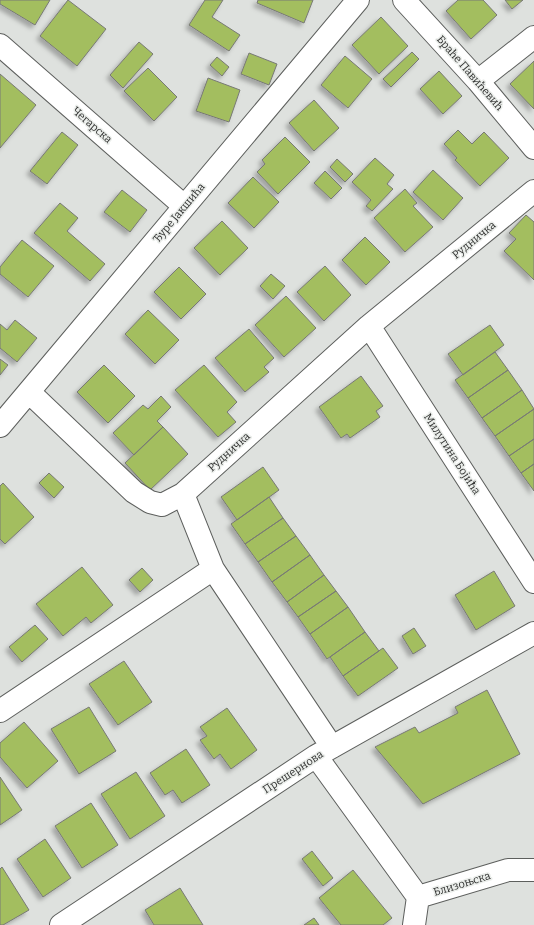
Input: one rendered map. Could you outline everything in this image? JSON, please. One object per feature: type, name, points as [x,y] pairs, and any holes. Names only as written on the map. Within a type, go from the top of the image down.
[{"type":"street","name":"Ђуре Јакшића","points":[[0,426],[358,0]]},
{"type":"street","name":"Браће Павићевић","points":[[404,0],[478,81],[534,148]]},
{"type":"street","points":[[478,81],[534,37]]},
{"type":"street","name":"Чегарска","points":[[0,44],[184,206]]},
{"type":"street","name":"Рудничка","points":[[29,392],[134,492],[150,502],[162,505],[183,494],[369,326],[534,192]]},
{"type":"street","name":"Милутина Бојића","points":[[369,326],[534,582]]},
{"type":"street","points":[[183,494],[213,570],[324,751],[418,897]]},
{"type":"street","points":[[0,711],[213,570]]},
{"type":"street","name":"Прешернова","points":[[61,925],[324,751],[534,633]]},
{"type":"street","name":"Близоњска","points":[[414,925],[418,897],[508,870],[534,870]]},
{"type":"building","points":[[0,0],[50,0],[35,25],[0,4]]},
{"type":"building","points":[[68,0],[106,29],[77,66],[40,36]]},
{"type":"building","points":[[205,0],[223,0],[212,17],[240,35],[229,51],[189,25]]},
{"type":"building","points":[[258,0],[313,0],[304,23],[257,3]]},
{"type":"building","points":[[458,0],[483,0],[497,15],[471,39],[446,11]]},
{"type":"building","points":[[505,0],[523,0],[512,9]]},
{"type":"building","points":[[381,17],[408,46],[379,74],[352,45]]},
{"type":"building","points":[[139,42],[153,54],[123,88],[110,75]]},
{"type":"building","points":[[412,52],[419,59],[391,87],[383,79]]},
{"type":"building","points":[[249,53],[277,64],[269,85],[241,74]]},
{"type":"building","points":[[345,56],[372,79],[348,108],[321,85]]},
{"type":"building","points":[[217,57],[229,67],[222,76],[210,65]]},
{"type":"building","points":[[534,61],[534,109],[510,84]]},
{"type":"building","points":[[148,68],[177,97],[154,121],[124,91]]},
{"type":"building","points":[[439,71],[462,96],[443,114],[420,89]]},
{"type":"building","points":[[0,74],[36,105],[0,148]]},
{"type":"building","points":[[208,78],[240,90],[229,122],[196,111]]},
{"type":"building","points":[[314,100],[339,128],[314,151],[289,123]]},
{"type":"building","points":[[458,130],[472,144],[484,132],[509,158],[480,186],[455,160],[457,158],[444,144]]},
{"type":"building","points":[[62,132],[78,145],[47,184],[30,171]]},
{"type":"building","points":[[285,137],[310,162],[278,194],[257,172],[265,164],[262,160]]},
{"type":"building","points":[[375,158],[394,175],[387,184],[393,189],[372,211],[366,206],[371,200],[352,182]]},
{"type":"building","points":[[337,159],[353,174],[345,182],[330,167]]},
{"type":"building","points":[[433,170],[463,198],[443,220],[413,192]]},
{"type":"building","points":[[325,171],[342,188],[331,199],[314,183]]},
{"type":"building","points":[[253,177],[279,202],[254,228],[228,203]]},
{"type":"building","points":[[405,189],[417,203],[413,206],[433,227],[405,252],[374,218]]},
{"type":"building","points":[[122,190],[147,210],[130,232],[104,212]]},
{"type":"building","points":[[60,203],[78,218],[67,231],[105,264],[90,281],[34,233]]},
{"type":"building","points":[[526,215],[534,222],[534,280],[504,251],[516,239],[509,233]]},
{"type":"building","points":[[222,221],[248,248],[220,275],[194,248]]},
{"type":"building","points":[[365,237],[390,262],[366,285],[342,260]]},
{"type":"building","points":[[22,240],[54,266],[28,297],[0,274],[0,267]]},
{"type":"building","points":[[325,266],[351,295],[324,321],[297,292]]},
{"type":"building","points":[[179,267],[206,294],[181,319],[154,292]]},
{"type":"building","points":[[271,274],[285,286],[273,299],[260,286]]},
{"type":"building","points":[[286,296],[316,328],[284,357],[255,325]]},
{"type":"building","points":[[148,310],[179,340],[155,364],[125,334]]},
{"type":"building","points":[[15,320],[37,338],[17,362],[0,348],[0,324],[7,330]]},
{"type":"building","points":[[490,325],[504,345],[463,375],[448,354]]},
{"type":"building","points":[[249,329],[274,358],[264,367],[269,372],[245,392],[215,358]]},
{"type":"building","points":[[495,352],[508,370],[468,398],[455,380]]},
{"type":"building","points":[[0,359],[8,365],[0,375]]},
{"type":"building","points":[[104,365],[135,396],[108,423],[77,392]]},
{"type":"building","points":[[204,365],[237,402],[227,412],[236,422],[218,437],[175,390]]},
{"type":"building","points":[[508,370],[522,390],[482,418],[468,398]]},
{"type":"building","points":[[361,376],[383,406],[376,411],[380,417],[350,438],[347,434],[341,438],[319,407]]},
{"type":"building","points":[[522,390],[534,409],[495,436],[482,418]]},
{"type":"building","points":[[161,396],[171,407],[157,421],[163,427],[134,455],[113,433],[143,405],[148,409]]},
{"type":"building","points":[[534,409],[534,439],[509,456],[495,436]]},
{"type":"building","points":[[163,427],[188,454],[150,490],[125,463]]},
{"type":"building","points":[[534,439],[534,464],[521,473],[509,456]]},
{"type":"building","points":[[534,464],[534,491],[521,473]]},
{"type":"building","points":[[263,467],[279,490],[237,520],[221,497]]},
{"type":"building","points":[[49,473],[64,487],[54,498],[39,483]]},
{"type":"building","points":[[3,483],[34,517],[5,544],[0,539],[0,486]]},
{"type":"building","points":[[269,497],[283,518],[245,544],[231,524]]},
{"type":"building","points":[[283,518],[296,536],[258,562],[245,544]]},
{"type":"building","points":[[296,536],[310,555],[272,582],[258,562]]},
{"type":"building","points":[[310,555],[324,575],[287,602],[272,582]]},
{"type":"building","points":[[82,567],[113,605],[91,623],[86,617],[63,636],[36,604]]},
{"type":"building","points":[[142,568],[153,580],[140,592],[129,580]]},
{"type":"building","points":[[494,571],[515,606],[476,630],[455,595]]},
{"type":"building","points":[[324,575],[336,591],[298,617],[287,602]]},
{"type":"building","points":[[336,591],[348,607],[310,634],[298,617]]},
{"type":"building","points":[[348,607],[365,632],[327,659],[310,634]]},
{"type":"building","points":[[35,625],[48,639],[22,662],[9,647]]},
{"type":"building","points":[[414,628],[426,646],[413,654],[402,636]]},
{"type":"building","points":[[365,632],[379,651],[343,676],[330,657]]},
{"type":"building","points":[[383,648],[398,668],[358,696],[343,676]]},
{"type":"building","points":[[124,661],[152,702],[118,725],[89,684]]},
{"type":"building","points":[[487,690],[520,754],[423,804],[375,747],[415,727],[419,733],[458,713],[455,707]]},
{"type":"building","points":[[89,707],[116,751],[79,774],[51,729]]},
{"type":"building","points":[[227,708],[257,750],[231,769],[220,754],[214,759],[200,740],[207,736],[200,727]]},
{"type":"building","points":[[24,722],[58,761],[27,788],[0,757],[0,743]]},
{"type":"building","points":[[186,749],[210,785],[182,803],[173,790],[165,795],[150,773]]},
{"type":"building","points":[[136,772],[165,816],[130,839],[101,794]]},
{"type":"building","points":[[0,777],[22,810],[0,825]]},
{"type":"building","points":[[91,803],[118,845],[82,868],[55,826]]},
{"type":"building","points":[[45,839],[71,878],[43,897],[17,859]]},
{"type":"building","points":[[312,851],[333,878],[323,886],[302,859]]},
{"type":"building","points":[[2,867],[29,910],[3,925],[0,925],[0,869]]},
{"type":"building","points":[[353,870],[392,918],[383,925],[341,925],[319,898]]},
{"type":"building","points":[[180,888],[203,925],[154,925],[145,910]]},
{"type":"building","points":[[314,918],[319,925],[304,925]]}]
